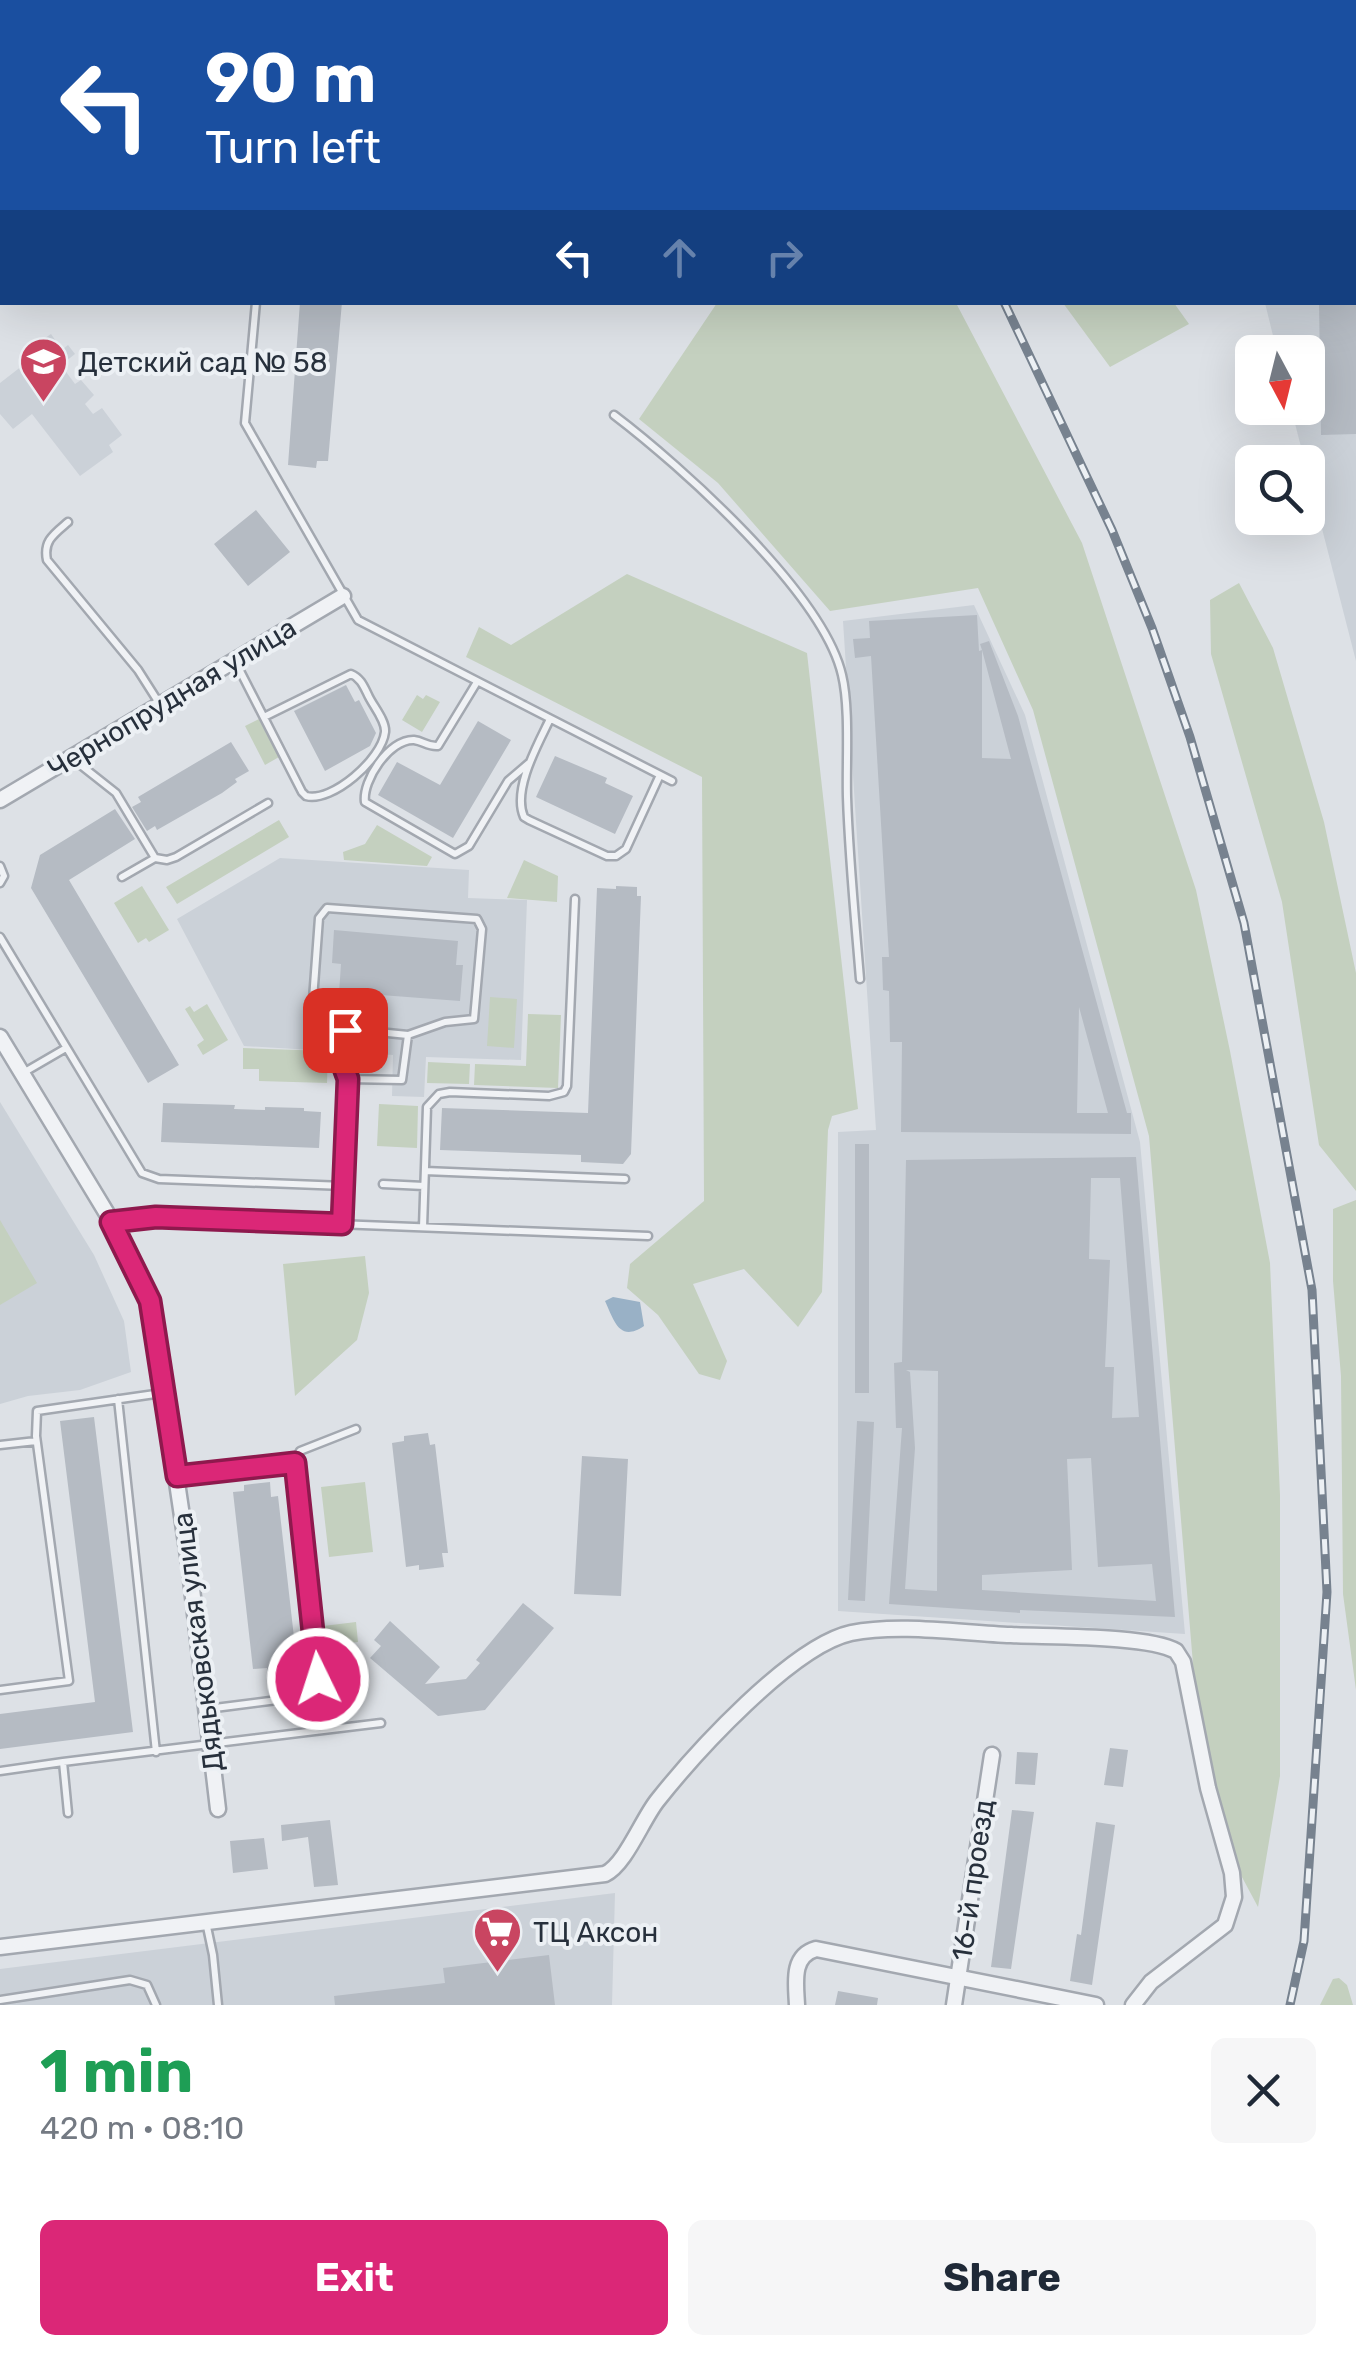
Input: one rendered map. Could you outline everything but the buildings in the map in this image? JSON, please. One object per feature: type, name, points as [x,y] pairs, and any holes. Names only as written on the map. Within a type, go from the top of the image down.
[{"type":"street","name":"Чернопрудная улица","points":[[0,800],[344,596]]},
{"type":"street","name":"Дядьковская улица","points":[[0,1037],[111,1222],[150,1301],[177,1476],[218,1808]]},
{"type":"street","points":[[0,1947],[612,1871],[656,1803],[706,1747],[792,1664],[815,1648],[850,1634],[878,1630],[1134,1642],[1162,1644],[1176,1651],[1183,1662],[1208,1788],[1232,1872],[1234,1897],[1225,1925],[1151,1982],[1134,2005]]},
{"type":"street","name":"16-й проезд","points":[[954,2005],[992,1755]]},
{"type":"street","points":[[797,2005],[795,1976],[800,1960],[816,1949],[1096,2005]]},
{"type":"lane","points":[[256,305],[245,423],[358,620],[672,781]]},
{"type":"lane","points":[[614,415],[658,448],[753,541],[802,600],[833,646],[843,678],[848,840],[860,979]]},
{"type":"lane","points":[[68,522],[49,538],[45,548],[47,560],[138,670],[160,705]]},
{"type":"lane","points":[[234,661],[302,792],[311,798],[359,776],[385,734],[361,680],[351,674],[264,717]]},
{"type":"lane","points":[[476,682],[438,746],[410,740],[386,753],[365,789],[365,802],[455,854],[469,846],[508,780],[529,764]]},
{"type":"lane","points":[[550,719],[529,764],[520,803],[524,817],[607,856],[616,856],[626,849],[660,774]]},
{"type":"lane","points":[[71,758],[116,793],[155,858]]},
{"type":"lane","points":[[122,878],[155,858],[176,857],[268,803]]},
{"type":"lane","points":[[0,866],[4,876],[0,883]]},
{"type":"lane","points":[[423,1227],[427,1107],[439,1094],[549,1096],[564,1092],[568,1086],[575,899]]},
{"type":"lane","points":[[335,908],[477,919],[482,929],[474,1018],[444,1022],[408,1034],[345,1030],[317,1026],[313,1020],[322,912],[335,908]]},
{"type":"lane","points":[[0,937],[142,1174],[159,1179],[344,1186]]},
{"type":"lane","points":[[342,1224],[348,1079],[344,1068],[345,1030]]},
{"type":"lane","points":[[348,1079],[402,1080],[408,1034]]},
{"type":"lane","points":[[22,1074],[66,1048]]},
{"type":"lane","points":[[425,1171],[625,1179]]},
{"type":"lane","points":[[383,1184],[424,1186]]},
{"type":"lane","points":[[111,1222],[156,1217],[648,1236]]},
{"type":"lane","points":[[0,1690],[69,1681],[36,1441],[37,1411],[165,1392]]},
{"type":"lane","points":[[118,1399],[156,1752]]},
{"type":"lane","points":[[206,1709],[301,1698],[318,1679],[295,1463],[300,1451],[356,1429]]},
{"type":"lane","points":[[0,1446],[36,1441]]},
{"type":"lane","points":[[177,1476],[295,1463]]},
{"type":"lane","points":[[0,1772],[381,1723]]},
{"type":"lane","points":[[62,1762],[68,1813]]},
{"type":"lane","points":[[206,1921],[218,2005]]},
{"type":"lane","points":[[0,2000],[130,1980],[147,1985],[156,2005]]},
{"type":"shaded area","points":[[1265,305],[1356,305],[1356,661],[1324,535],[1325,445],[1301,445],[1295,425],[1325,425],[1325,335],[1273,335]]},
{"type":"shaded area","name":"Детский сад № 58","points":[[51,334],[62,350],[68,345],[75,354],[61,365],[75,384],[81,380],[94,395],[85,404],[93,414],[102,408],[122,435],[109,445],[113,452],[80,476],[32,414],[13,429],[0,414],[0,383],[40,352],[35,345]]},
{"type":"shaded area","points":[[974,605],[1025,715],[1140,1142],[1185,1634],[838,1611],[838,1132],[876,1130],[843,621]]},
{"type":"shaded area","points":[[280,858],[469,870],[468,898],[527,900],[521,1060],[426,1057],[424,1097],[392,1096],[393,1055],[244,1046],[177,919]]},
{"type":"shaded area","points":[[0,1102],[94,1255],[124,1321],[131,1372],[80,1390],[28,1396],[0,1404]]},
{"type":"shaded area","points":[[615,1893],[612,2005],[0,2005],[0,1969]]},
{"type":"green space","points":[[716,305],[957,305],[1082,543],[1196,890],[1270,1263],[1280,1495],[1280,1776],[1258,1907],[1205,1808],[1149,1136],[1033,710],[978,588],[830,611],[718,483],[639,419]]},
{"type":"green space","points":[[1064,305],[1175,305],[1189,324],[1110,367]]},
{"type":"green space","points":[[627,574],[807,653],[858,1109],[832,1116],[828,1130],[822,1292],[798,1327],[744,1269],[693,1284],[727,1361],[720,1380],[699,1374],[658,1315],[627,1288],[630,1264],[704,1201],[702,777],[466,657],[479,627],[511,645]]},
{"type":"green space","points":[[1239,583],[1273,648],[1324,822],[1356,973],[1356,1191],[1319,1145],[1282,902],[1211,654],[1210,600]]},
{"type":"green space","points":[[417,695],[440,702],[422,732],[402,720]]},
{"type":"green space","points":[[259,719],[279,757],[265,765],[245,726]]},
{"type":"green space","points":[[279,820],[289,837],[177,904],[166,887]]},
{"type":"green space","points":[[377,825],[432,857],[427,866],[344,860],[343,852],[365,844]]},
{"type":"green space","points":[[524,860],[558,876],[557,902],[507,898]]},
{"type":"green space","points":[[142,886],[169,930],[149,942],[146,938],[138,943],[114,903]]},
{"type":"green space","points":[[490,997],[517,999],[514,1048],[487,1046]]},
{"type":"green space","points":[[207,1004],[228,1040],[203,1055],[197,1045],[204,1040],[185,1009],[190,1006],[194,1012]]},
{"type":"green space","points":[[528,1014],[561,1015],[558,1088],[474,1085],[475,1064],[526,1066]]},
{"type":"green space","points":[[243,1048],[328,1051],[327,1083],[259,1081],[259,1069],[243,1069]]},
{"type":"green space","points":[[428,1062],[470,1064],[469,1084],[427,1083]]},
{"type":"green space","points":[[379,1104],[418,1106],[417,1148],[377,1146]]},
{"type":"green space","points":[[1356,1200],[1356,1690],[1343,1594],[1341,1376],[1333,1281],[1333,1209]]},
{"type":"green space","points":[[0,1220],[37,1283],[0,1305]]},
{"type":"green space","points":[[365,1256],[369,1293],[357,1340],[295,1396],[283,1264]]},
{"type":"green space","points":[[365,1482],[373,1552],[329,1557],[321,1487]]},
{"type":"green space","points":[[356,1622],[358,1642],[326,1646],[323,1626]]},
{"type":"green space","points":[[1339,1978],[1347,1985],[1353,2005],[1320,2005],[1333,1979]]},
{"type":"water","points":[[613,1297],[640,1302],[644,1326],[629,1332],[618,1327],[605,1301]]},
{"type":"railway","points":[[1005,305],[1112,530],[1190,737],[1244,923],[1312,1290],[1327,1592],[1304,1941],[1290,2005]]},
{"type":"place","name":"Детский сад № 58","points":[[43,404]]},
{"type":"place","name":"ТЦ Аксон","points":[[498,1974]]},
{"type":"route","points":[[318,1679],[295,1463],[177,1476],[150,1301],[111,1222],[156,1217],[342,1224],[348,1079],[344,1068],[345,1030]]}]
